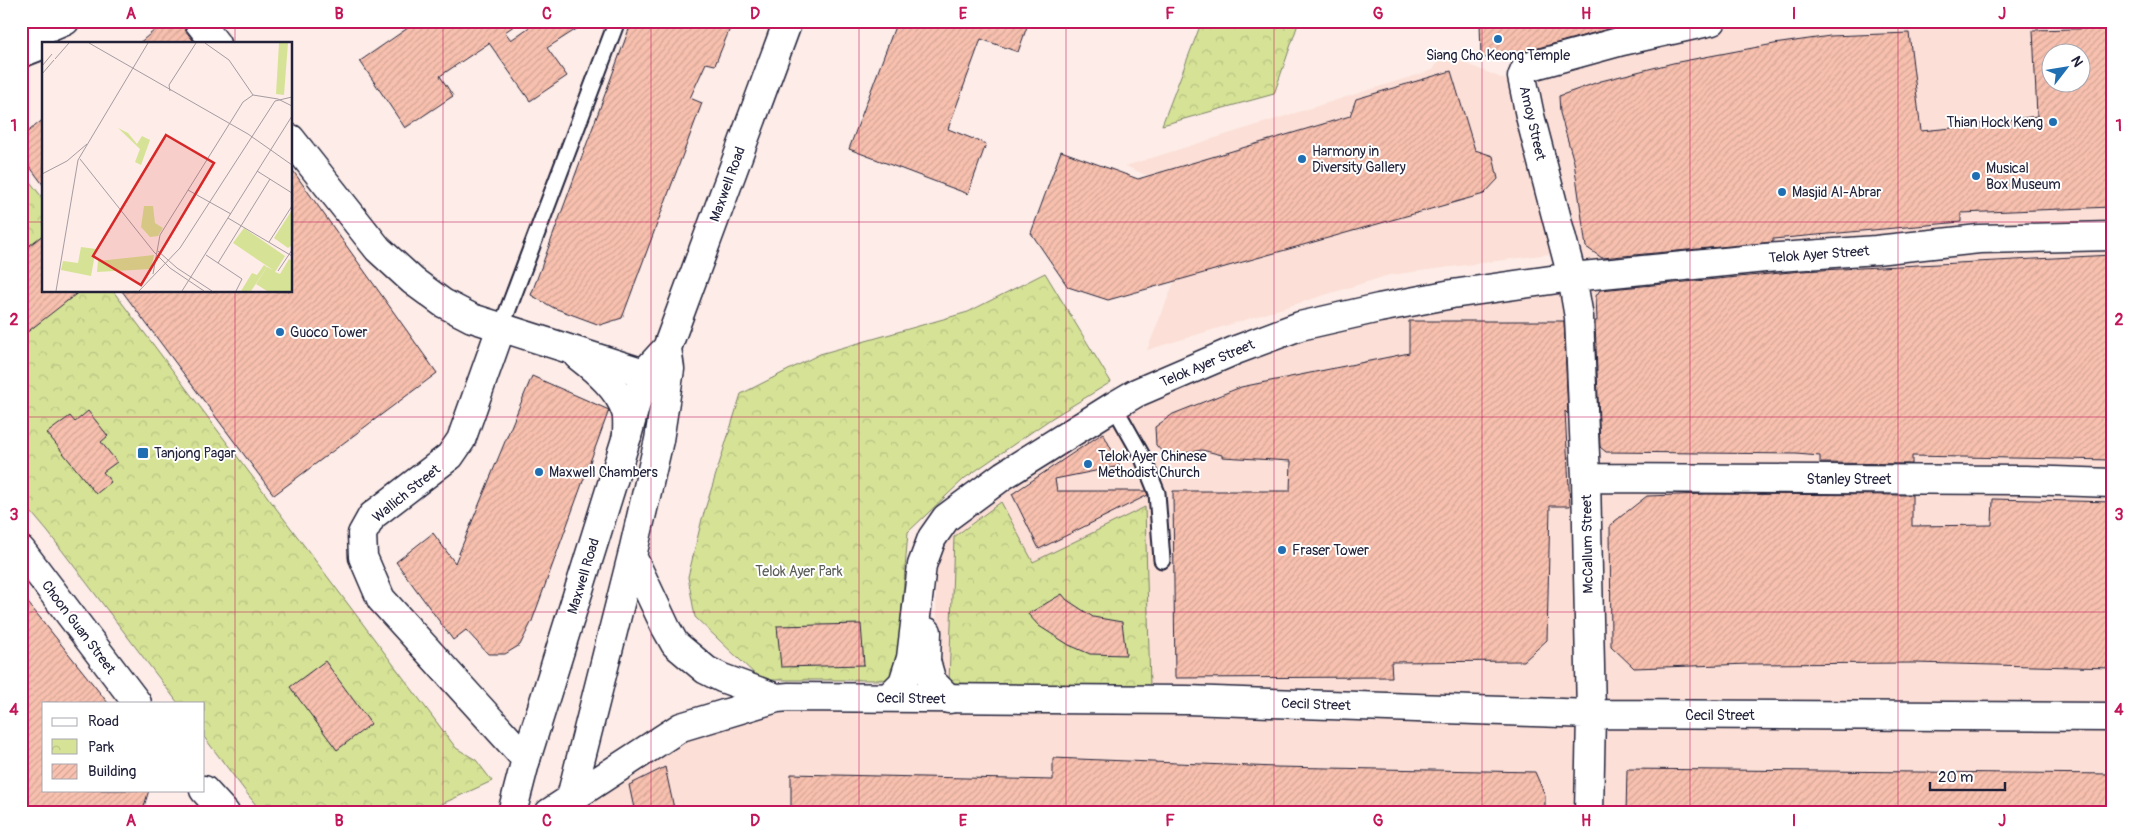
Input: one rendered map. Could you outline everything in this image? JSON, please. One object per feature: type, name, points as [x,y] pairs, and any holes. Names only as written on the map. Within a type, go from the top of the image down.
[{"type":"street","points":[[198,21],[214,42]]},
{"type":"street","name":"Maxwell Road","points":[[562,808],[632,556],[659,440],[669,358],[788,21]]},
{"type":"street","name":"Amoy Street","points":[[1569,267],[1530,116],[1522,76],[1525,70],[1531,66],[1622,41],[1712,21]]},
{"type":"street","points":[[21,40],[53,36]]},
{"type":"street","points":[[292,140],[378,249],[413,281],[443,303],[472,318],[573,352],[644,373]]},
{"type":"street","name":"Telok Ayer Street","points":[[889,697],[903,683],[911,658],[922,565],[932,538],[946,518],[984,488],[1136,393],[1236,350],[1300,326],[1452,294],[1526,283],[1569,267],[1765,258],[1876,250],[1979,239],[2112,236]]},
{"type":"street","name":"McCallum Street","points":[[1569,267],[1579,317],[1586,478],[1591,714],[1589,813]]},
{"type":"street","name":"Wallich Street","points":[[502,328],[461,440],[450,456],[372,516],[362,534],[363,557],[380,599],[526,760]]},
{"type":"street","points":[[573,352],[594,370],[618,397],[626,412],[627,436]]},
{"type":"street","name":"Maxwell Road","points":[[512,813],[526,760],[627,436],[644,373],[669,358]]},
{"type":"street","name":"Stanley Street","points":[[1586,478],[2025,480],[2112,483]]},
{"type":"street","points":[[932,538],[926,662],[932,682],[949,698]]},
{"type":"street","name":"Choon Guan Street","points":[[21,550],[136,702]]},
{"type":"street","points":[[632,556],[675,644],[706,670],[722,678],[777,698]]},
{"type":"street","name":"Cecil Street","points":[[562,808],[681,727],[777,698],[889,697],[1187,700],[1591,714],[2112,717]]},
{"type":"street","points":[[205,791],[225,813]]},
{"type":"lane","points":[[502,328],[617,21]]},
{"type":"lane","points":[[21,60],[42,44]]},
{"type":"lane","points":[[1114,406],[1142,456],[1157,493],[1162,560]]},
{"type":"shaded area","points":[[1516,21],[2112,21],[2112,813],[549,813],[610,774],[777,698],[942,691],[932,538],[946,518],[1236,350],[1559,279],[1571,251],[1389,275],[1147,350],[1206,203],[1126,166],[1433,70],[1442,54],[1528,89]]},
{"type":"green space","points":[[1202,21],[1299,21],[1274,94],[1162,125]]},
{"type":"green space","points":[[21,170],[42,197],[42,292],[114,292],[456,748],[476,760],[492,781],[422,813],[262,813],[205,738],[205,702],[177,702],[48,532],[21,500]]},
{"type":"green space","name":"Telok Ayer Park","points":[[1045,273],[1111,382],[1052,418],[965,478],[908,532],[896,680],[761,680],[695,617],[688,577],[702,519],[741,394],[820,354],[968,312]]},
{"type":"green space","points":[[1001,502],[1033,562],[1145,507],[1150,687],[949,683],[954,537]]},
{"type":"building","points":[[166,21],[183,21],[185,30],[194,42],[140,42]]},
{"type":"building","points":[[418,21],[521,21],[505,32],[511,40],[538,21],[589,21],[547,48],[567,76],[530,101],[489,43],[440,76],[453,96],[405,128],[360,61]]},
{"type":"building","points":[[632,21],[733,21],[715,65],[706,63],[690,98],[702,103],[622,318],[600,325],[554,308],[531,295]]},
{"type":"building","points":[[897,21],[1029,21],[1018,52],[981,39],[948,129],[986,144],[968,194],[849,149]]},
{"type":"building","points":[[1480,21],[1634,22],[1516,54],[1516,56],[1481,58]]},
{"type":"building","points":[[2112,28],[2112,207],[1961,213],[1961,222],[1773,239],[1773,242],[1602,258],[1586,247],[1574,162],[1560,113],[1559,96],[1601,81],[1673,63],[1774,44],[1830,36],[1909,33],[1921,131],[2037,116],[2033,30]]},
{"type":"building","points":[[1451,71],[1475,150],[1493,156],[1498,179],[1484,194],[1108,300],[1068,287],[1031,233],[1061,151],[1138,179],[1350,116],[1356,99]]},
{"type":"building","points":[[42,121],[42,183],[21,155],[21,137]]},
{"type":"building","name":"Guoco Tower","points":[[292,169],[437,373],[274,495],[123,292],[292,292]]},
{"type":"building","points":[[42,236],[42,292],[79,292],[21,337],[21,252]]},
{"type":"building","points":[[2112,255],[2112,460],[1912,456],[1912,464],[1820,463],[1820,456],[1796,454],[1606,452],[1600,447],[1595,321],[1597,321],[1596,296],[1600,290],[1802,271]]},
{"type":"building","points":[[1409,321],[1564,321],[1568,414],[1565,411],[1570,506],[1550,506],[1547,640],[1524,661],[1391,662],[1392,677],[1175,678],[1173,491],[1290,491],[1291,461],[1222,457],[1222,455],[1202,450],[1179,454],[1164,454],[1156,445],[1155,427],[1173,414],[1241,387],[1409,353]]},
{"type":"building","name":"Maxwell Chambers","points":[[532,376],[609,410],[532,621],[520,645],[505,654],[488,654],[466,630],[453,640],[396,562],[433,533],[455,563]]},
{"type":"building","points":[[88,411],[108,436],[101,442],[117,462],[103,472],[111,482],[96,494],[47,433],[70,416],[75,422]]},
{"type":"building","name":"Telok Ayer Chinese Methodist Church","points":[[1103,433],[1120,466],[1055,479],[1057,491],[1146,491],[1148,495],[1039,549],[1012,494]]},
{"type":"building","points":[[1706,494],[1912,495],[1912,526],[1992,525],[1993,499],[2112,502],[2112,668],[1914,663],[1750,664],[1634,668],[1611,646],[1610,525],[1647,496]]},
{"type":"building","points":[[21,594],[107,702],[42,702],[42,792],[148,792],[142,813],[21,813]]},
{"type":"building","points":[[1062,594],[1067,600],[1093,617],[1122,622],[1126,655],[1090,654],[1069,645],[1039,626],[1028,614]]},
{"type":"building","points":[[861,624],[864,665],[781,667],[777,626]]},
{"type":"building","points":[[325,661],[371,724],[337,750],[290,687]]},
{"type":"building","points":[[1053,758],[1276,767],[1535,772],[1545,795],[1545,813],[791,813],[791,774],[1053,780]]},
{"type":"building","points":[[665,767],[675,813],[635,813],[629,785]]},
{"type":"building","points":[[1627,769],[2112,774],[2112,813],[1626,813]]},
{"type":"place","name":"Siang Cho Keong Temple","points":[[1498,39]]},
{"type":"place","name":"Thian Hock Keng","points":[[2053,122]]},
{"type":"place","name":"Harmony in Diversity Gallery","points":[[1302,159]]},
{"type":"place","name":"Musical Box Museum","points":[[1976,176]]},
{"type":"place","name":"Masjid Al-Abrar","points":[[1782,192]]},
{"type":"place","name":"Guoco Tower","points":[[280,332]]},
{"type":"place","name":"Tanjong Pagar","points":[[143,453]]},
{"type":"place","name":"Telok Ayer Chinese Methodist Church","points":[[1088,464]]},
{"type":"place","name":"Maxwell Chambers","points":[[539,472]]},
{"type":"place","name":"Fraser Tower","points":[[1282,550]]}]
